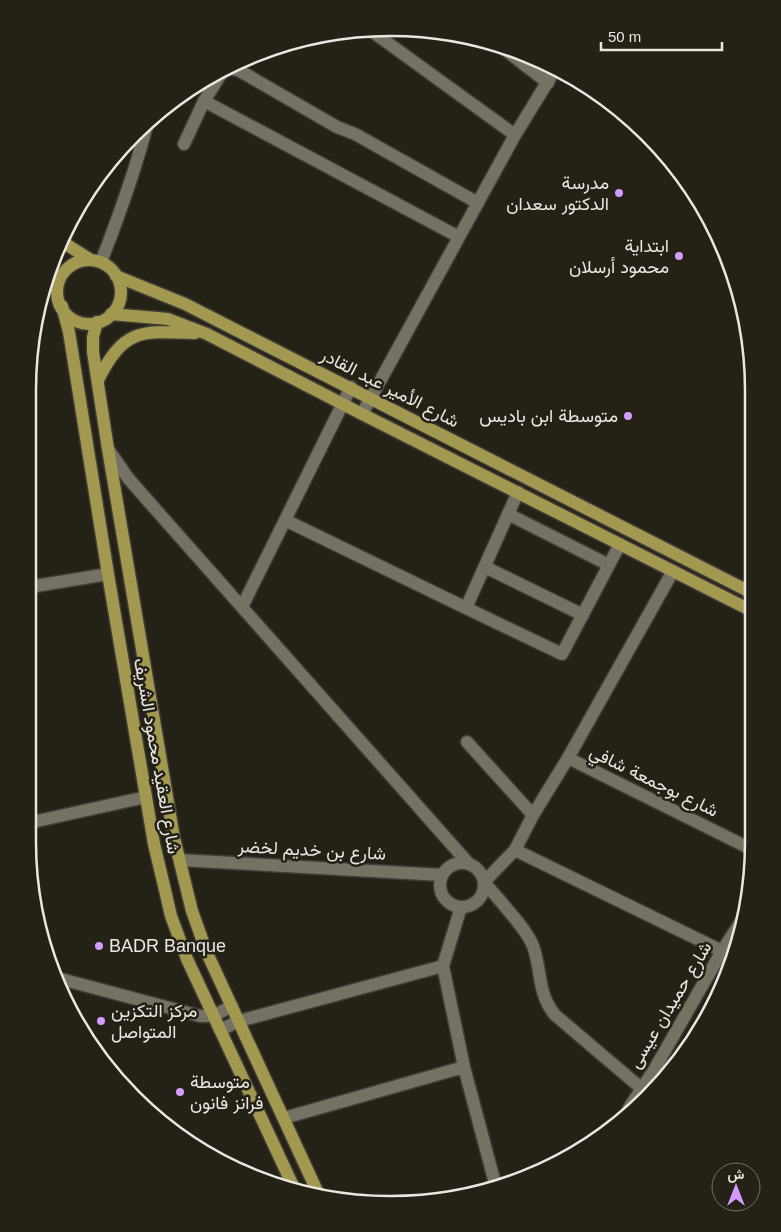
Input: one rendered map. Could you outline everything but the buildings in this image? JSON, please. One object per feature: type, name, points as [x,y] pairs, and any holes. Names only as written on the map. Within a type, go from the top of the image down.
[{"type":"main road","points":[[68,245],[110,268],[120,285],[121,296],[118,306],[112,314],[97,322],[82,323],[72,319],[64,312],[57,292],[59,282],[63,273],[71,266],[80,261],[96,261]]},
{"type":"main road","name":"شارع الأمير عبد القادر","points":[[116,276],[185,304],[745,589]]},
{"type":"main road","points":[[51,289],[61,304]]},
{"type":"main road","name":"شارع العقيد محمود الشريف","points":[[61,304],[69,332],[154,844],[172,916],[187,959],[212,1016],[291,1181]]},
{"type":"main road","name":"شارع الأمير عبد القادر","points":[[112,314],[168,319],[207,334],[745,608]]},
{"type":"main road","name":"شارع العقيد محمود الشريف","points":[[97,322],[93,337],[108,450],[180,860],[200,935],[316,1188]]},
{"type":"main road","points":[[98,380],[115,350],[132,338],[152,332],[207,334]]},
{"type":"street","points":[[379,36],[514,135]]},
{"type":"street","points":[[518,60],[548,82]]},
{"type":"street","points":[[239,71],[337,127],[354,134],[478,202]]},
{"type":"street","points":[[362,414],[514,135],[552,75]]},
{"type":"street","points":[[184,144],[204,101],[216,83]]},
{"type":"street","points":[[204,101],[459,237]]},
{"type":"street","points":[[96,261],[129,184],[143,137]]},
{"type":"street","points":[[242,607],[351,388]]},
{"type":"street","points":[[108,450],[128,478],[469,864],[479,871],[484,882],[521,927],[532,945],[542,992],[547,1006],[555,1015],[641,1088]]},
{"type":"street","points":[[466,608],[518,492]]},
{"type":"street","points":[[508,514],[610,565]]},
{"type":"street","points":[[285,520],[562,654],[620,544]]},
{"type":"street","points":[[485,566],[583,615]]},
{"type":"street","points":[[469,864],[463,863],[450,866],[439,882],[442,897],[454,906],[469,906],[476,903],[484,890],[484,882],[515,850],[672,571]]},
{"type":"street","points":[[36,586],[108,574]]},
{"type":"street","points":[[467,742],[533,815]]},
{"type":"street","name":"شارع بوجمعة شافي","points":[[568,758],[745,846]]},
{"type":"street","points":[[36,820],[146,797]]},
{"type":"street","points":[[515,850],[722,951]]},
{"type":"street","name":"شارع بن خديم لخضر","points":[[180,860],[442,875]]},
{"type":"street","points":[[461,907],[443,966],[464,1067],[494,1180]]},
{"type":"street","name":"شارع حميدان عيسى","points":[[636,1096],[654,1070],[732,935]]},
{"type":"street","points":[[220,1030],[239,1022],[443,966]]},
{"type":"street","points":[[64,980],[200,1016],[212,1016],[232,1006]]},
{"type":"street","points":[[284,1118],[464,1067]]},
{"type":"place","name":"مدرسة الدكتور سعدان","points":[[619,193]]},
{"type":"place","name":"ابتداية محمود أرسلان","points":[[679,256]]},
{"type":"place","name":"متوسطة ابن باديس","points":[[628,416]]},
{"type":"place","name":"BADR Banque","points":[[99,946]]},
{"type":"place","name":"مركز التكزين المتواصل","points":[[101,1021]]},
{"type":"place","name":"متوسطة فرانز فانون","points":[[180,1092]]}]
